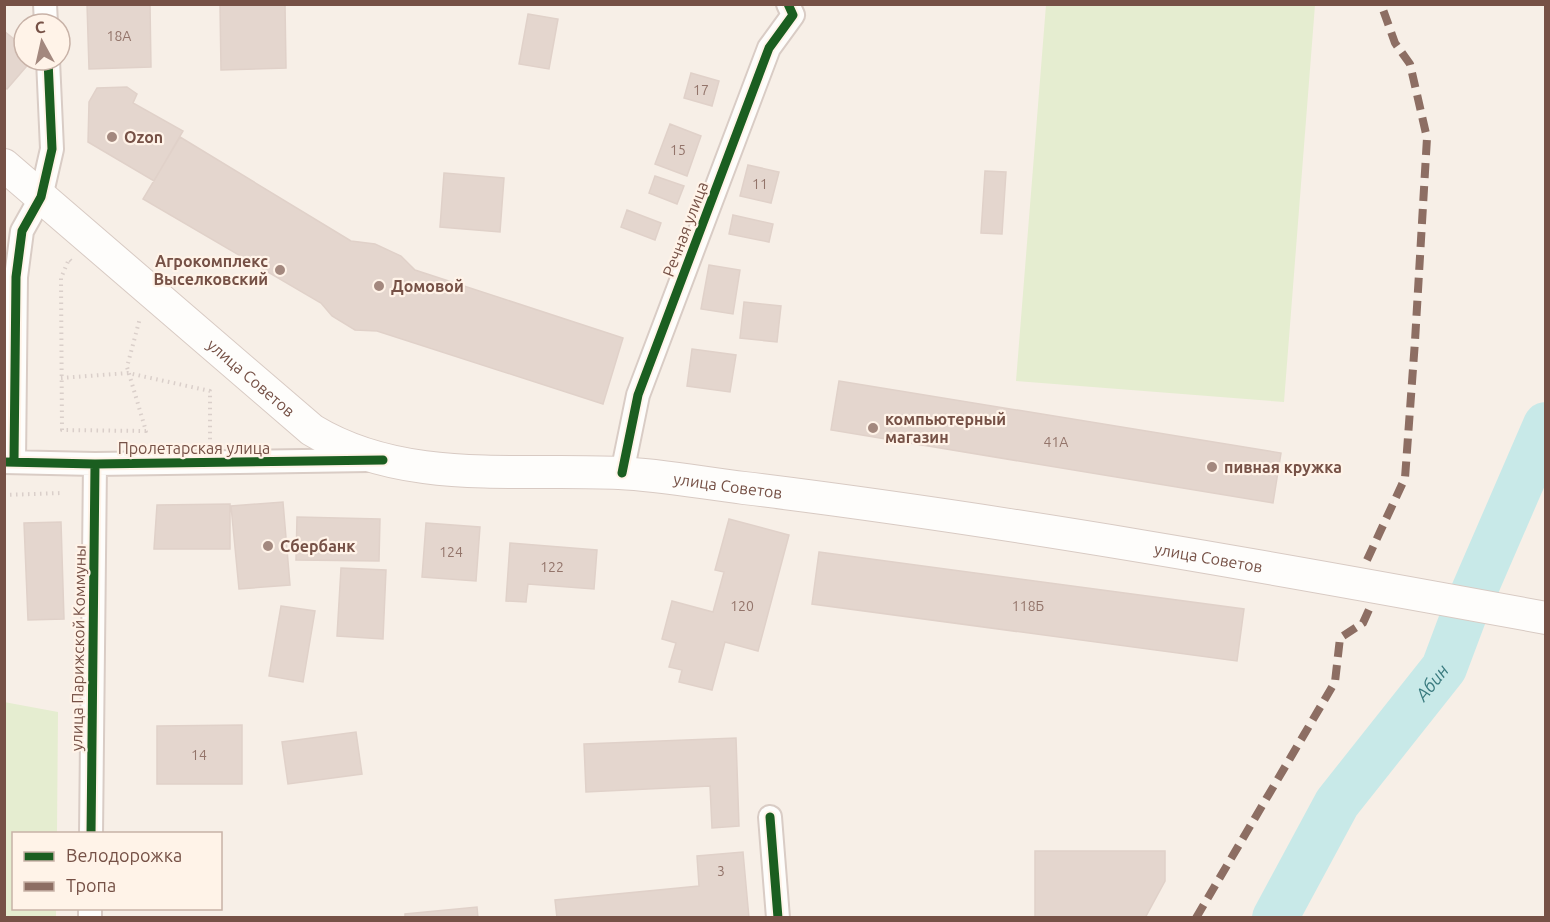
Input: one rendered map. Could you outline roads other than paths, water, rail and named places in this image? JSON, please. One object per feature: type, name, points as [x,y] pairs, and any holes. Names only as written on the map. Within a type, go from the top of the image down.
[{"type":"main road","name":"улица Советов","points":[[4,165],[312,430],[333,443],[383,460],[431,470],[622,473],[970,519],[1545,618]]},
{"type":"street","name":"Речная улица","points":[[622,473],[638,395],[769,48],[793,15],[788,4]]},
{"type":"street","points":[[9,462],[16,277],[22,231],[41,197],[52,149],[49,72]]},
{"type":"street","name":"Пролетарская улица","points":[[9,462],[95,464],[383,460]]},
{"type":"street","name":"улица Парижской Коммуны","points":[[91,832],[95,464]]},
{"type":"street","points":[[770,817],[778,918]]},
{"type":"waterway","name":"Абин","points":[[1275,918],[1337,803],[1444,668],[1465,612],[1546,425]]},
{"type":"place","name":"Ozon","points":[[112,137]]},
{"type":"place","name":"Агрокомплекс Выселковский","points":[[280,270]]},
{"type":"place","name":"Домовой","points":[[379,286]]},
{"type":"place","name":"компьютерный магазин","points":[[873,428]]},
{"type":"place","name":"пивная кружка","points":[[1212,467]]},
{"type":"place","name":"Сбербанк","points":[[268,546]]}]
